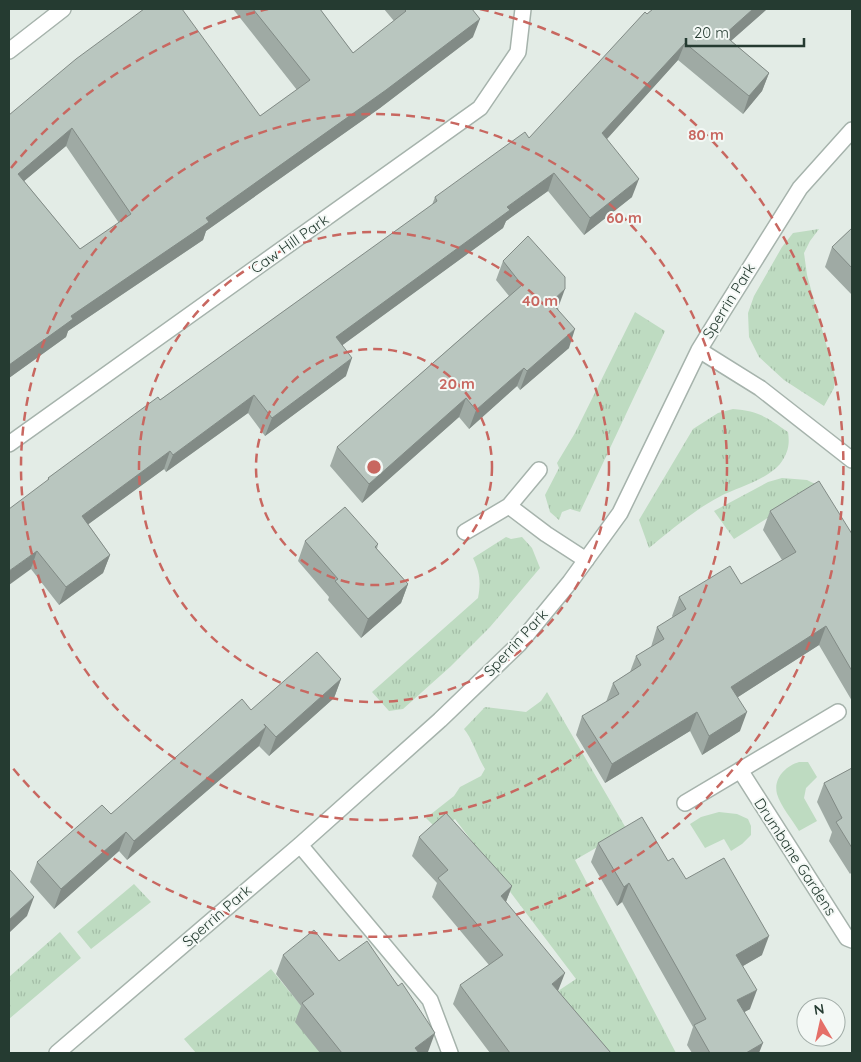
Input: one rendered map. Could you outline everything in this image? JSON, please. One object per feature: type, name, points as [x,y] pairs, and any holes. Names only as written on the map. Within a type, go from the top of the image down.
[{"type":"street","points":[[9,51],[45,14],[63,9]]},
{"type":"street","name":"Caw Hill Park","points":[[9,444],[480,108],[518,52],[524,9]]},
{"type":"street","name":"Sperrin Park","points":[[57,1053],[300,845],[440,720],[519,644],[570,582],[620,513],[699,350],[800,188],[852,130]]},
{"type":"street","points":[[699,350],[760,388],[852,460]]},
{"type":"street","points":[[465,532],[509,506],[539,470]]},
{"type":"street","points":[[509,506],[546,534],[586,560]]},
{"type":"street","points":[[685,803],[838,712]]},
{"type":"street","name":"Drumbane Gardens","points":[[740,770],[847,938],[852,940]]},
{"type":"street","points":[[300,845],[430,1000],[450,1053]]},
{"type":"green space","points":[[819,229],[804,253],[807,275],[835,376],[834,388],[824,406],[784,380],[759,357],[749,337],[748,313],[754,296],[782,247],[793,233]]},
{"type":"green space","points":[[635,312],[665,331],[580,512],[570,509],[562,512],[559,520],[550,512],[545,495],[559,468],[557,463],[575,433]]},
{"type":"green space","points":[[733,409],[749,411],[762,416],[788,432],[788,449],[783,460],[767,475],[719,497],[701,508],[649,548],[639,520],[693,429],[718,413]]},
{"type":"green space","points":[[782,478],[807,480],[819,486],[734,539],[714,511],[768,482]]},
{"type":"green space","points":[[506,537],[511,539],[522,537],[532,548],[540,568],[490,627],[450,667],[403,709],[389,711],[372,692],[478,598],[479,578],[473,558]]},
{"type":"green space","points":[[547,692],[627,830],[575,860],[676,1053],[609,1053],[558,991],[576,979],[455,819],[439,831],[426,818],[454,796],[460,787],[481,776],[485,769],[464,729],[485,707],[526,712],[541,701]]},
{"type":"green space","points":[[799,762],[808,762],[817,777],[806,788],[804,798],[817,821],[799,831],[781,803],[776,788],[779,778],[785,770]]},
{"type":"green space","points":[[719,812],[737,814],[748,819],[751,826],[751,835],[731,851],[724,839],[705,848],[690,824],[701,817]]},
{"type":"green space","points":[[134,884],[151,902],[91,949],[77,932]]},
{"type":"green space","points":[[60,932],[81,958],[9,1019],[9,977]]},
{"type":"green space","points":[[271,969],[307,1013],[320,1053],[196,1053],[184,1039]]},
{"type":"building","points":[[144,9],[182,9],[260,116],[310,80],[253,9],[320,9],[353,53],[406,11],[404,9],[472,9],[480,19],[386,90],[206,218],[209,222],[71,316],[73,319],[9,365],[9,115],[76,59]],"holes":[[[72,128],[131,214],[80,249],[18,174]]]},
{"type":"building","points":[[653,9],[753,9],[724,35],[769,73],[749,96],[685,43],[602,133],[639,179],[590,218],[554,173],[507,207],[510,210],[336,337],[352,358],[272,418],[254,395],[173,455],[170,451],[82,516],[110,555],[66,587],[37,551],[9,571],[9,509],[158,397],[160,400],[437,201],[435,197],[525,132],[529,138],[645,12],[647,14]]},
{"type":"building","points":[[852,228],[852,268],[832,247]]},
{"type":"building","points":[[528,236],[565,277],[565,289],[551,302],[575,329],[527,371],[524,368],[476,410],[466,398],[369,484],[337,447],[522,285],[503,261]]},
{"type":"building","points":[[819,481],[852,534],[852,671],[826,626],[731,687],[747,712],[709,736],[697,712],[612,764],[582,716],[619,694],[613,683],[641,665],[636,656],[664,639],[657,627],[686,609],[679,597],[730,566],[741,584],[796,552],[770,511]]},
{"type":"building","points":[[345,507],[378,544],[375,547],[408,584],[368,619],[335,581],[338,579],[305,541]]},
{"type":"building","points":[[317,652],[341,679],[276,737],[264,724],[266,727],[134,841],[126,832],[61,889],[37,862],[102,805],[111,814],[242,699],[251,710]]},
{"type":"building","points":[[852,768],[852,848],[836,822],[842,818],[824,783]]},
{"type":"building","points":[[446,813],[512,886],[501,896],[565,973],[552,984],[611,1053],[510,1053],[460,985],[503,955],[438,878],[448,870],[419,837]]},
{"type":"building","points":[[642,817],[668,861],[673,858],[686,879],[724,858],[769,936],[736,955],[757,990],[737,1000],[763,1043],[746,1053],[710,1053],[694,1025],[706,1019],[629,883],[624,887],[598,843]]},
{"type":"building","points":[[10,870],[34,897],[9,920],[9,872]]},
{"type":"building","points":[[314,930],[339,961],[367,941],[398,986],[402,983],[435,1033],[415,1048],[419,1053],[342,1053],[302,1003],[314,994],[283,955]]}]
